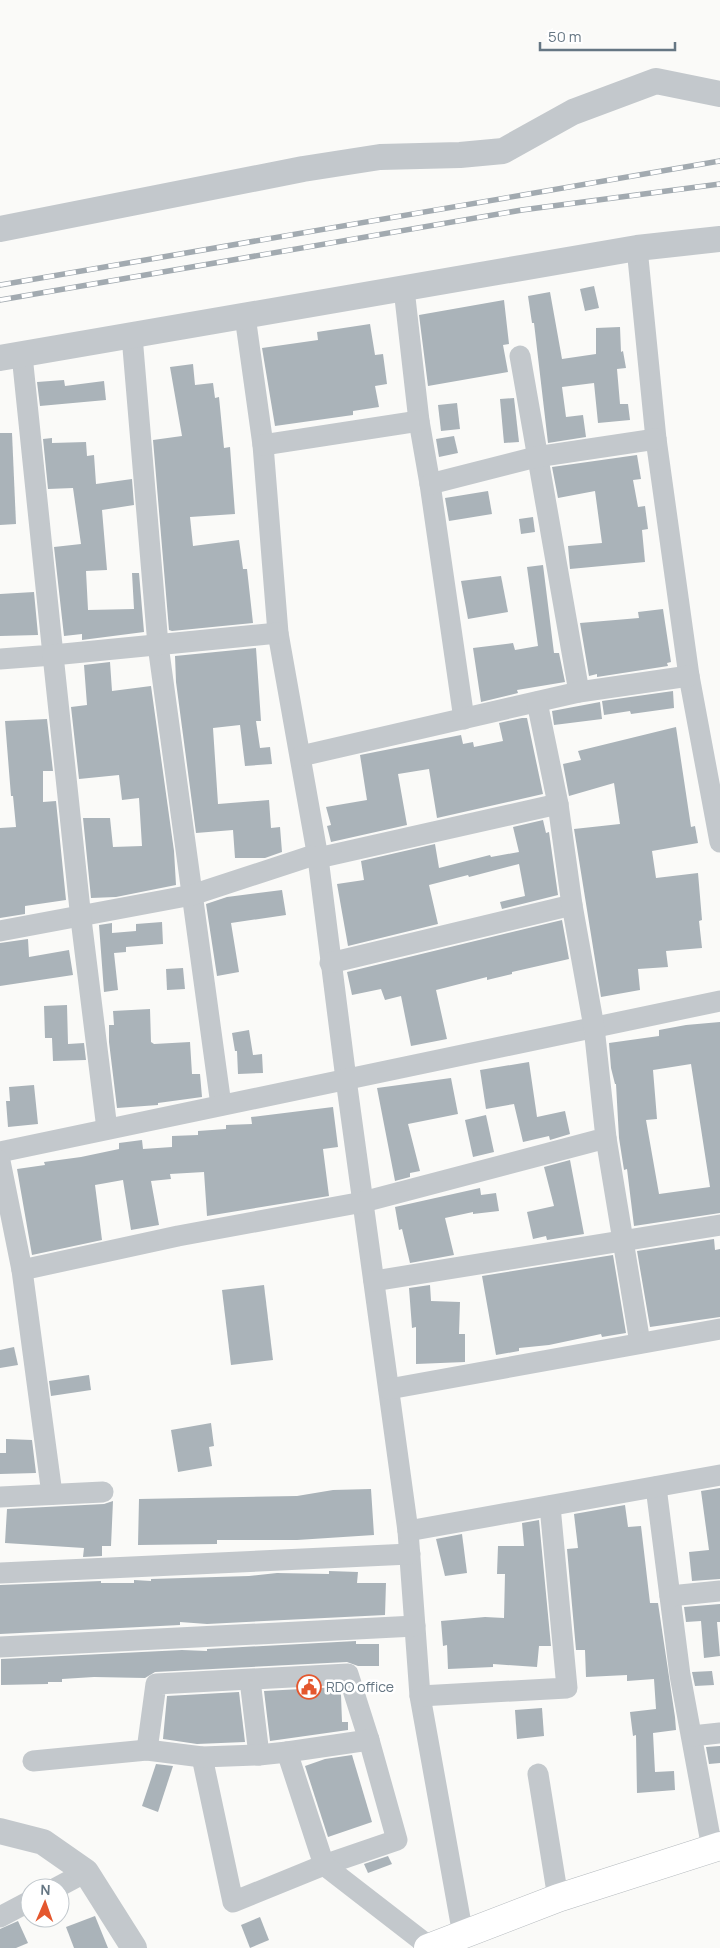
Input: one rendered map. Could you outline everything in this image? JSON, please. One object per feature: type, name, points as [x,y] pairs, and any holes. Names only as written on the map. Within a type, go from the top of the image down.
[{"type":"main road","points":[[429,1948],[558,1898],[716,1847]]},
{"type":"street","points":[[0,229],[303,169],[380,157],[460,155],[503,151],[573,112],[656,81],[720,94]]},
{"type":"street","points":[[107,1129],[81,916],[53,655],[11,357],[637,248],[720,239]]},
{"type":"street","points":[[637,248],[656,439],[689,676],[718,814],[720,842]]},
{"type":"street","points":[[404,289],[419,421],[464,719]]},
{"type":"street","points":[[245,316],[263,445],[278,633],[318,858],[330,964],[408,1531],[420,1696],[463,1935]]},
{"type":"street","points":[[132,336],[158,645],[221,1105]]},
{"type":"street","points":[[520,356],[536,458],[578,692]]},
{"type":"street","points":[[263,445],[419,421]]},
{"type":"street","points":[[430,484],[536,458],[656,439]]},
{"type":"street","points":[[0,659],[278,633]]},
{"type":"street","points":[[301,756],[578,692],[689,676]]},
{"type":"street","points":[[537,702],[558,804],[572,905],[594,1027],[606,1138],[640,1343]]},
{"type":"street","points":[[0,931],[192,895],[311,856],[318,858],[558,804]]},
{"type":"street","points":[[330,964],[572,905]]},
{"type":"street","points":[[0,1152],[720,1001]]},
{"type":"street","points":[[22,1270],[178,1236],[363,1202],[606,1138]]},
{"type":"street","points":[[0,1161],[22,1270],[52,1494]]},
{"type":"street","points":[[374,1281],[720,1226]]},
{"type":"street","points":[[389,1388],[720,1329]]},
{"type":"street","points":[[408,1531],[720,1474]]},
{"type":"street","points":[[656,1487],[680,1674],[716,1847]]},
{"type":"street","points":[[0,1497],[103,1492]]},
{"type":"street","points":[[420,1696],[567,1688],[550,1506]]},
{"type":"street","points":[[0,1573],[410,1554]]},
{"type":"street","points":[[670,1596],[720,1591]]},
{"type":"street","points":[[0,1647],[415,1626]]},
{"type":"street","points":[[147,1750],[156,1684],[348,1674],[370,1740],[397,1840],[324,1865],[233,1902],[202,1757]]},
{"type":"street","points":[[250,1680],[259,1755]]},
{"type":"street","points":[[692,1736],[720,1733]]},
{"type":"street","points":[[33,1761],[147,1750],[202,1757],[259,1755],[370,1740]]},
{"type":"street","points":[[287,1752],[324,1865],[429,1948]]},
{"type":"street","points":[[538,1774],[558,1898]]},
{"type":"street","points":[[0,1831],[43,1842],[86,1872],[134,1948]]},
{"type":"street","points":[[70,1881],[86,1872]]},
{"type":"street","points":[[0,1917],[20,1907]]},
{"type":"building","points":[[594,286],[599,308],[585,311],[580,289]]},
{"type":"building","points":[[550,292],[562,359],[596,354],[596,328],[620,327],[621,352],[623,351],[626,368],[617,369],[620,404],[628,404],[630,420],[598,423],[594,383],[562,387],[566,417],[583,415],[586,437],[548,443],[534,323],[532,323],[528,296]]},
{"type":"building","points":[[504,300],[509,344],[503,345],[508,372],[428,386],[419,315]]},
{"type":"building","points":[[370,324],[375,355],[383,354],[387,384],[375,386],[379,407],[353,411],[353,415],[275,426],[262,348],[318,340],[317,332]]},
{"type":"building","points":[[193,364],[195,385],[213,383],[215,398],[219,397],[224,448],[230,447],[235,514],[190,517],[193,546],[239,540],[243,569],[247,569],[253,623],[172,631],[169,630],[153,440],[182,436],[170,367]]},
{"type":"building","points":[[64,380],[65,386],[104,381],[106,400],[40,406],[37,382]]},
{"type":"building","points":[[514,398],[519,442],[504,443],[500,399]]},
{"type":"building","points":[[457,403],[460,429],[441,431],[438,405]]},
{"type":"building","points":[[0,433],[12,433],[16,524],[0,525]]},
{"type":"building","points":[[454,436],[458,453],[439,457],[436,439]]},
{"type":"building","points":[[52,438],[52,443],[86,442],[87,456],[94,455],[96,484],[132,479],[134,505],[102,510],[107,570],[86,571],[88,610],[134,609],[132,573],[139,573],[144,632],[82,640],[82,634],[64,636],[54,547],[81,544],[73,488],[48,489],[43,439]]},
{"type":"building","points":[[637,455],[641,479],[633,480],[638,507],[645,506],[648,529],[642,530],[645,562],[570,569],[568,546],[602,543],[595,491],[558,498],[552,467]]},
{"type":"building","points":[[488,491],[492,514],[449,521],[445,498]]},
{"type":"building","points":[[533,517],[535,532],[521,534],[519,519]]},
{"type":"building","points":[[543,565],[554,653],[559,653],[565,682],[517,690],[518,693],[481,702],[473,648],[513,643],[515,650],[538,646],[527,567]]},
{"type":"building","points":[[501,576],[508,612],[468,619],[461,581]]},
{"type":"building","points":[[34,592],[38,635],[0,636],[0,594]]},
{"type":"building","points":[[663,609],[671,662],[667,663],[668,666],[597,677],[597,674],[589,676],[580,623],[639,618],[638,612]]},
{"type":"building","points":[[256,648],[261,721],[256,721],[260,748],[270,747],[272,764],[245,766],[240,725],[213,728],[218,804],[269,800],[271,828],[280,827],[282,852],[265,858],[235,858],[233,830],[196,833],[176,682],[175,656]]},
{"type":"building","points":[[110,662],[112,691],[151,686],[174,851],[176,885],[116,897],[91,898],[83,818],[110,818],[113,847],[142,846],[139,798],[122,800],[119,775],[79,779],[71,707],[87,705],[84,665]]},
{"type":"building","points":[[673,691],[674,708],[631,714],[630,711],[604,715],[602,701]]},
{"type":"building","points":[[600,702],[602,719],[554,725],[552,711]]},
{"type":"building","points":[[527,718],[543,794],[437,818],[429,769],[398,774],[407,825],[331,842],[327,826],[331,825],[326,807],[367,800],[360,755],[461,735],[463,744],[473,742],[474,747],[503,741],[499,723]]},
{"type":"building","points":[[47,719],[53,771],[43,771],[43,802],[56,801],[66,900],[25,906],[25,914],[0,918],[0,828],[16,827],[13,796],[11,796],[5,721]]},
{"type":"building","points":[[676,727],[691,827],[695,826],[698,843],[652,851],[656,878],[698,873],[702,920],[699,921],[702,948],[666,951],[668,967],[638,969],[640,990],[601,997],[574,829],[620,824],[614,783],[569,796],[563,764],[581,760],[578,751]]},
{"type":"building","points":[[543,820],[546,833],[549,832],[558,895],[502,909],[500,902],[525,896],[519,864],[469,877],[468,875],[429,885],[438,924],[348,946],[337,884],[364,880],[361,861],[435,844],[439,868],[490,855],[491,857],[519,852],[513,827]]},
{"type":"building","points":[[282,890],[286,915],[231,923],[239,972],[217,976],[206,904],[227,897]]},
{"type":"building","points":[[562,920],[569,959],[512,972],[512,974],[487,980],[487,977],[436,990],[447,1039],[411,1046],[401,996],[385,1000],[381,989],[352,995],[347,972]]},
{"type":"building","points":[[162,922],[163,944],[126,947],[126,952],[114,953],[118,990],[104,992],[99,925],[112,923],[112,933],[136,931],[136,924]]},
{"type":"building","points":[[28,939],[29,957],[69,950],[73,975],[0,986],[0,943]]},
{"type":"building","points":[[183,968],[185,989],[167,990],[166,969]]},
{"type":"building","points":[[67,1005],[68,1044],[84,1043],[86,1060],[53,1061],[52,1038],[45,1038],[44,1006]]},
{"type":"building","points":[[150,1009],[151,1042],[154,1044],[190,1042],[192,1074],[200,1074],[202,1097],[158,1103],[158,1105],[117,1108],[109,1042],[109,1025],[114,1025],[113,1011]]},
{"type":"building","points":[[720,1022],[720,1213],[634,1226],[627,1169],[624,1170],[619,1138],[616,1084],[611,1068],[609,1043],[659,1036],[659,1030]],"holes":[[[691,1064],[710,1187],[659,1194],[646,1120],[657,1119],[653,1070]]]},
{"type":"building","points":[[249,1030],[253,1055],[262,1054],[263,1073],[238,1074],[237,1051],[235,1051],[232,1033]]},
{"type":"building","points":[[529,1062],[537,1117],[565,1111],[570,1134],[550,1140],[549,1136],[523,1142],[514,1104],[486,1109],[480,1070]]},
{"type":"building","points":[[451,1078],[458,1114],[408,1124],[420,1171],[410,1173],[410,1177],[395,1181],[377,1088]]},
{"type":"building","points":[[34,1085],[38,1124],[8,1127],[6,1101],[10,1101],[9,1087]]},
{"type":"building","points":[[333,1107],[338,1147],[323,1149],[329,1196],[207,1216],[204,1172],[170,1174],[171,1179],[151,1181],[159,1225],[131,1230],[123,1180],[95,1185],[102,1240],[32,1255],[17,1169],[45,1165],[44,1162],[119,1149],[119,1143],[142,1140],[143,1149],[172,1147],[172,1136],[198,1135],[198,1131],[226,1129],[226,1125],[252,1124],[251,1117]]},
{"type":"building","points":[[486,1115],[494,1152],[473,1157],[465,1120]]},
{"type":"building","points":[[570,1160],[584,1234],[547,1240],[546,1236],[533,1239],[527,1212],[554,1206],[544,1167]]},
{"type":"building","points":[[480,1188],[481,1195],[496,1193],[499,1211],[473,1214],[473,1212],[445,1218],[454,1255],[410,1263],[402,1229],[399,1230],[395,1207]]},
{"type":"building","points":[[714,1239],[715,1250],[720,1249],[720,1317],[650,1327],[637,1251]]},
{"type":"building","points":[[613,1255],[626,1333],[602,1337],[601,1334],[549,1345],[519,1348],[519,1351],[496,1355],[482,1276]]},
{"type":"building","points":[[264,1285],[273,1360],[231,1365],[222,1290]]},
{"type":"building","points":[[430,1285],[431,1301],[460,1302],[459,1334],[465,1334],[465,1362],[416,1364],[416,1327],[412,1328],[409,1288]]},
{"type":"building","points":[[14,1347],[18,1365],[0,1368],[0,1350]]},
{"type":"building","points":[[89,1375],[91,1390],[51,1396],[49,1381]]},
{"type":"building","points":[[211,1423],[214,1446],[209,1447],[212,1466],[178,1472],[171,1430]]},
{"type":"building","points":[[6,1439],[32,1440],[36,1473],[0,1474],[0,1453],[6,1453]]},
{"type":"building","points":[[720,1488],[720,1579],[692,1581],[689,1552],[709,1550],[701,1491]]},
{"type":"building","points":[[371,1489],[374,1535],[297,1540],[217,1540],[217,1544],[138,1545],[139,1499],[297,1496],[333,1490]]},
{"type":"building","points":[[113,1501],[111,1546],[102,1546],[102,1556],[83,1557],[84,1548],[5,1543],[7,1509],[104,1504]]},
{"type":"building","points":[[625,1505],[628,1527],[641,1526],[650,1603],[658,1603],[675,1717],[676,1730],[653,1733],[655,1772],[674,1771],[675,1790],[637,1793],[636,1735],[633,1736],[630,1712],[656,1709],[654,1679],[627,1681],[627,1675],[586,1677],[585,1650],[576,1650],[567,1549],[578,1548],[574,1514]]},
{"type":"building","points":[[539,1520],[551,1646],[539,1646],[537,1667],[493,1664],[493,1667],[448,1669],[447,1645],[443,1646],[441,1621],[485,1617],[504,1618],[505,1574],[497,1574],[498,1546],[524,1546],[522,1523]]},
{"type":"building","points":[[462,1534],[467,1573],[445,1576],[436,1539]]},
{"type":"building","points":[[329,1571],[358,1572],[357,1583],[386,1583],[385,1615],[207,1624],[180,1622],[180,1625],[0,1634],[0,1585],[101,1581],[101,1583],[134,1583],[134,1580],[151,1581],[151,1579],[249,1576],[277,1573],[329,1574]]},
{"type":"building","points":[[720,1604],[720,1622],[717,1622],[720,1656],[704,1658],[701,1621],[686,1622],[684,1607]]},
{"type":"building","points":[[356,1641],[356,1644],[379,1644],[379,1666],[358,1666],[347,1662],[155,1672],[145,1678],[94,1677],[62,1679],[62,1682],[48,1682],[48,1684],[1,1685],[1,1659],[182,1650],[207,1651],[207,1649]]},
{"type":"building","points":[[712,1671],[714,1685],[695,1686],[692,1672]]},
{"type":"building","points":[[339,1687],[342,1722],[348,1722],[348,1730],[270,1741],[264,1691]]},
{"type":"building","points":[[239,1692],[245,1742],[197,1744],[163,1739],[167,1696]]},
{"type":"building","points":[[542,1708],[544,1736],[517,1739],[515,1710]]},
{"type":"building","points":[[720,1746],[720,1763],[709,1764],[706,1747]]},
{"type":"building","points":[[352,1755],[372,1822],[328,1837],[305,1766],[325,1759]]},
{"type":"building","points":[[156,1764],[173,1766],[158,1812],[142,1806]]},
{"type":"building","points":[[388,1856],[392,1864],[368,1873],[364,1864]]},
{"type":"building","points":[[95,1916],[108,1948],[74,1948],[66,1928],[70,1928],[70,1925]]},
{"type":"building","points":[[260,1917],[269,1940],[250,1948],[241,1925]]},
{"type":"building","points":[[18,1921],[28,1943],[16,1948],[0,1948],[0,1929]]},
{"type":"railway","points":[[0,285],[720,161]]},
{"type":"railway","points":[[0,300],[522,210],[720,184]]},
{"type":"place","name":"RDO office","points":[[309,1687]]}]
